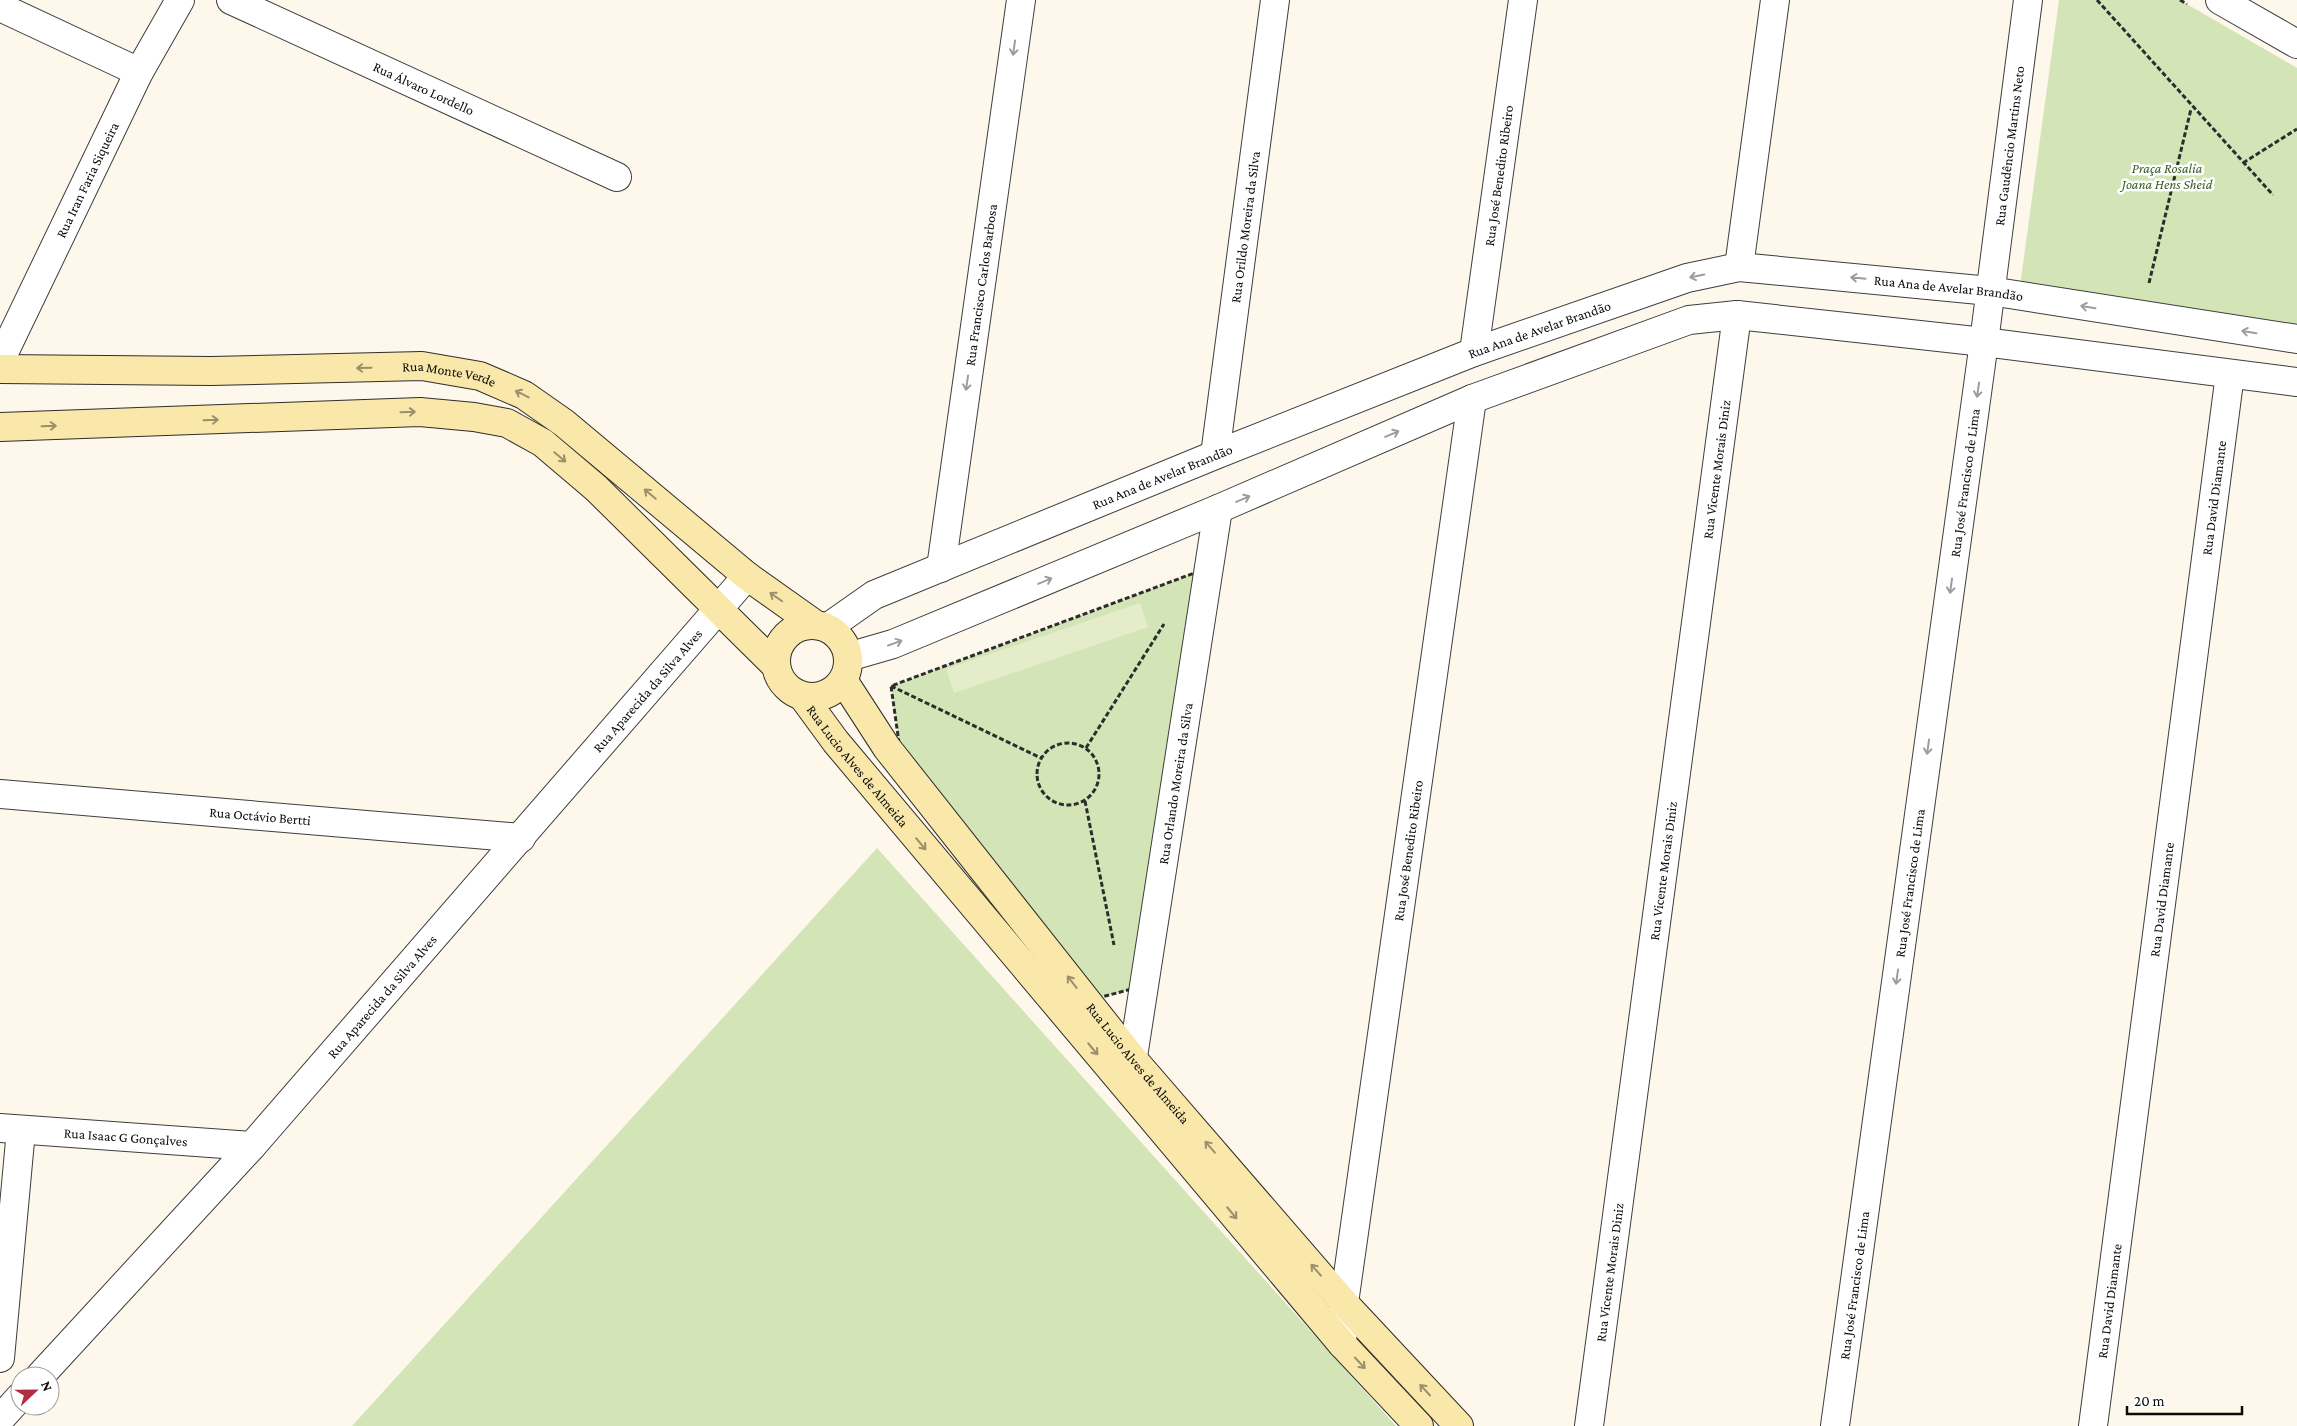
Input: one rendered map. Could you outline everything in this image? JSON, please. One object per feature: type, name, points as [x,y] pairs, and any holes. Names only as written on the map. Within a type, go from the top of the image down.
[{"type":"street","name":"Rua Iran Faria Siqueira","points":[[0,361],[139,72],[180,0]]},
{"type":"street","name":"Rua Álvaro Lordello","points":[[231,0],[617,177]]},
{"type":"street","name":"Rua Francisco Carlos Barbosa","points":[[941,568],[1021,0]]},
{"type":"street","name":"Rua Orildo Moreira da Silva","points":[[1215,455],[1275,0]]},
{"type":"street","name":"Rua José Benedito Ribeiro","points":[[1474,352],[1523,0]]},
{"type":"street","points":[[1739,267],[1775,0]]},
{"type":"street","name":"Rua Gaudêncio Martins Neto","points":[[1984,342],[2028,0]]},
{"type":"street","points":[[2220,0],[2297,44]]},
{"type":"street","points":[[0,8],[139,72]]},
{"type":"street","name":"Rua Ana de Avelar Brandão","points":[[822,626],[874,596],[1215,455],[1474,352],[1687,278],[1739,267],[1990,291],[2297,339]]},
{"type":"street","points":[[846,668],[893,644],[1218,509],[1472,399],[1689,320],[1737,315],[1984,342],[2297,382]]},
{"type":"street","name":"Rua Vicente Morais Diniz","points":[[1588,1424],[1737,315]]},
{"type":"street","name":"Rua José Francisco de Lima","points":[[1835,1426],[1984,342]]},
{"type":"street","name":"Rua Monte Verde","points":[[0,369],[211,371],[422,366],[480,376],[524,395],[564,423],[747,576],[822,626]]},
{"type":"street","name":"Rua David Diamante","points":[[2093,1426],[2230,374]]},
{"type":"street","name":"Rua José Benedito Ribeiro","points":[[1342,1344],[1344,1303],[1472,399]]},
{"type":"street","points":[[0,427],[420,412],[474,417],[507,423],[543,444],[596,488],[775,665],[784,685],[802,697],[814,698],[826,695],[836,689],[846,668],[845,645],[837,636],[822,626],[795,629],[786,635],[776,654],[775,665]]},
{"type":"street","name":"Rua Orlando Moreira da Silva","points":[[1129,1091],[1132,1058],[1218,509]]},
{"type":"street","name":"Rua Aparecida da Silva Alves","points":[[49,1366],[252,1146],[747,576]]},
{"type":"street","name":"Rua Lucio Alves de Almeida","points":[[846,668],[888,748],[1132,1058],[1344,1303],[1459,1426]]},
{"type":"street","name":"Rua Lucio Alves de Almeida","points":[[802,697],[836,742],[1342,1344],[1419,1426]]},
{"type":"street","name":"Rua Octávio Bertti","points":[[0,794],[521,838]]},
{"type":"street","points":[[0,1358],[11,1129]]},
{"type":"street","name":"Rua Isaac G Gonçalves","points":[[11,1129],[252,1146]]},
{"type":"street","points":[[0,1419],[10,1408]]},
{"type":"path","points":[[2097,0],[2273,195]]},
{"type":"path","points":[[2147,290],[2191,109]]},
{"type":"path","points":[[2243,163],[2297,129]]},
{"type":"path","points":[[1192,580],[1198,572]]},
{"type":"path","points":[[890,686],[1198,572]]},
{"type":"path","points":[[890,686],[902,764],[1098,998],[1139,987],[1198,572]]},
{"type":"path","points":[[1086,748],[1166,622]]},
{"type":"path","points":[[890,686],[1041,758]]},
{"type":"path","points":[[1061,743],[1077,744],[1086,748],[1094,755],[1100,775],[1098,785],[1092,794],[1085,801],[1075,805],[1064,806],[1046,796],[1040,788],[1037,777],[1037,767],[1041,758],[1048,750],[1061,743]]},
{"type":"path","points":[[1085,801],[1116,953]]},
{"type":"path","points":[[1122,981],[1124,991]]},
{"type":"green space","name":"Praça Rosalia Joana Hens Sheid","points":[[2059,0],[2180,0],[2297,68],[2297,337],[2020,286]]},
{"type":"green space","points":[[1197,572],[1139,987],[1098,998],[902,764],[891,686]]},
{"type":"green space","points":[[1140,603],[1148,627],[954,693],[946,669]]},
{"type":"green space","points":[[877,848],[1396,1426],[352,1426]]}]
